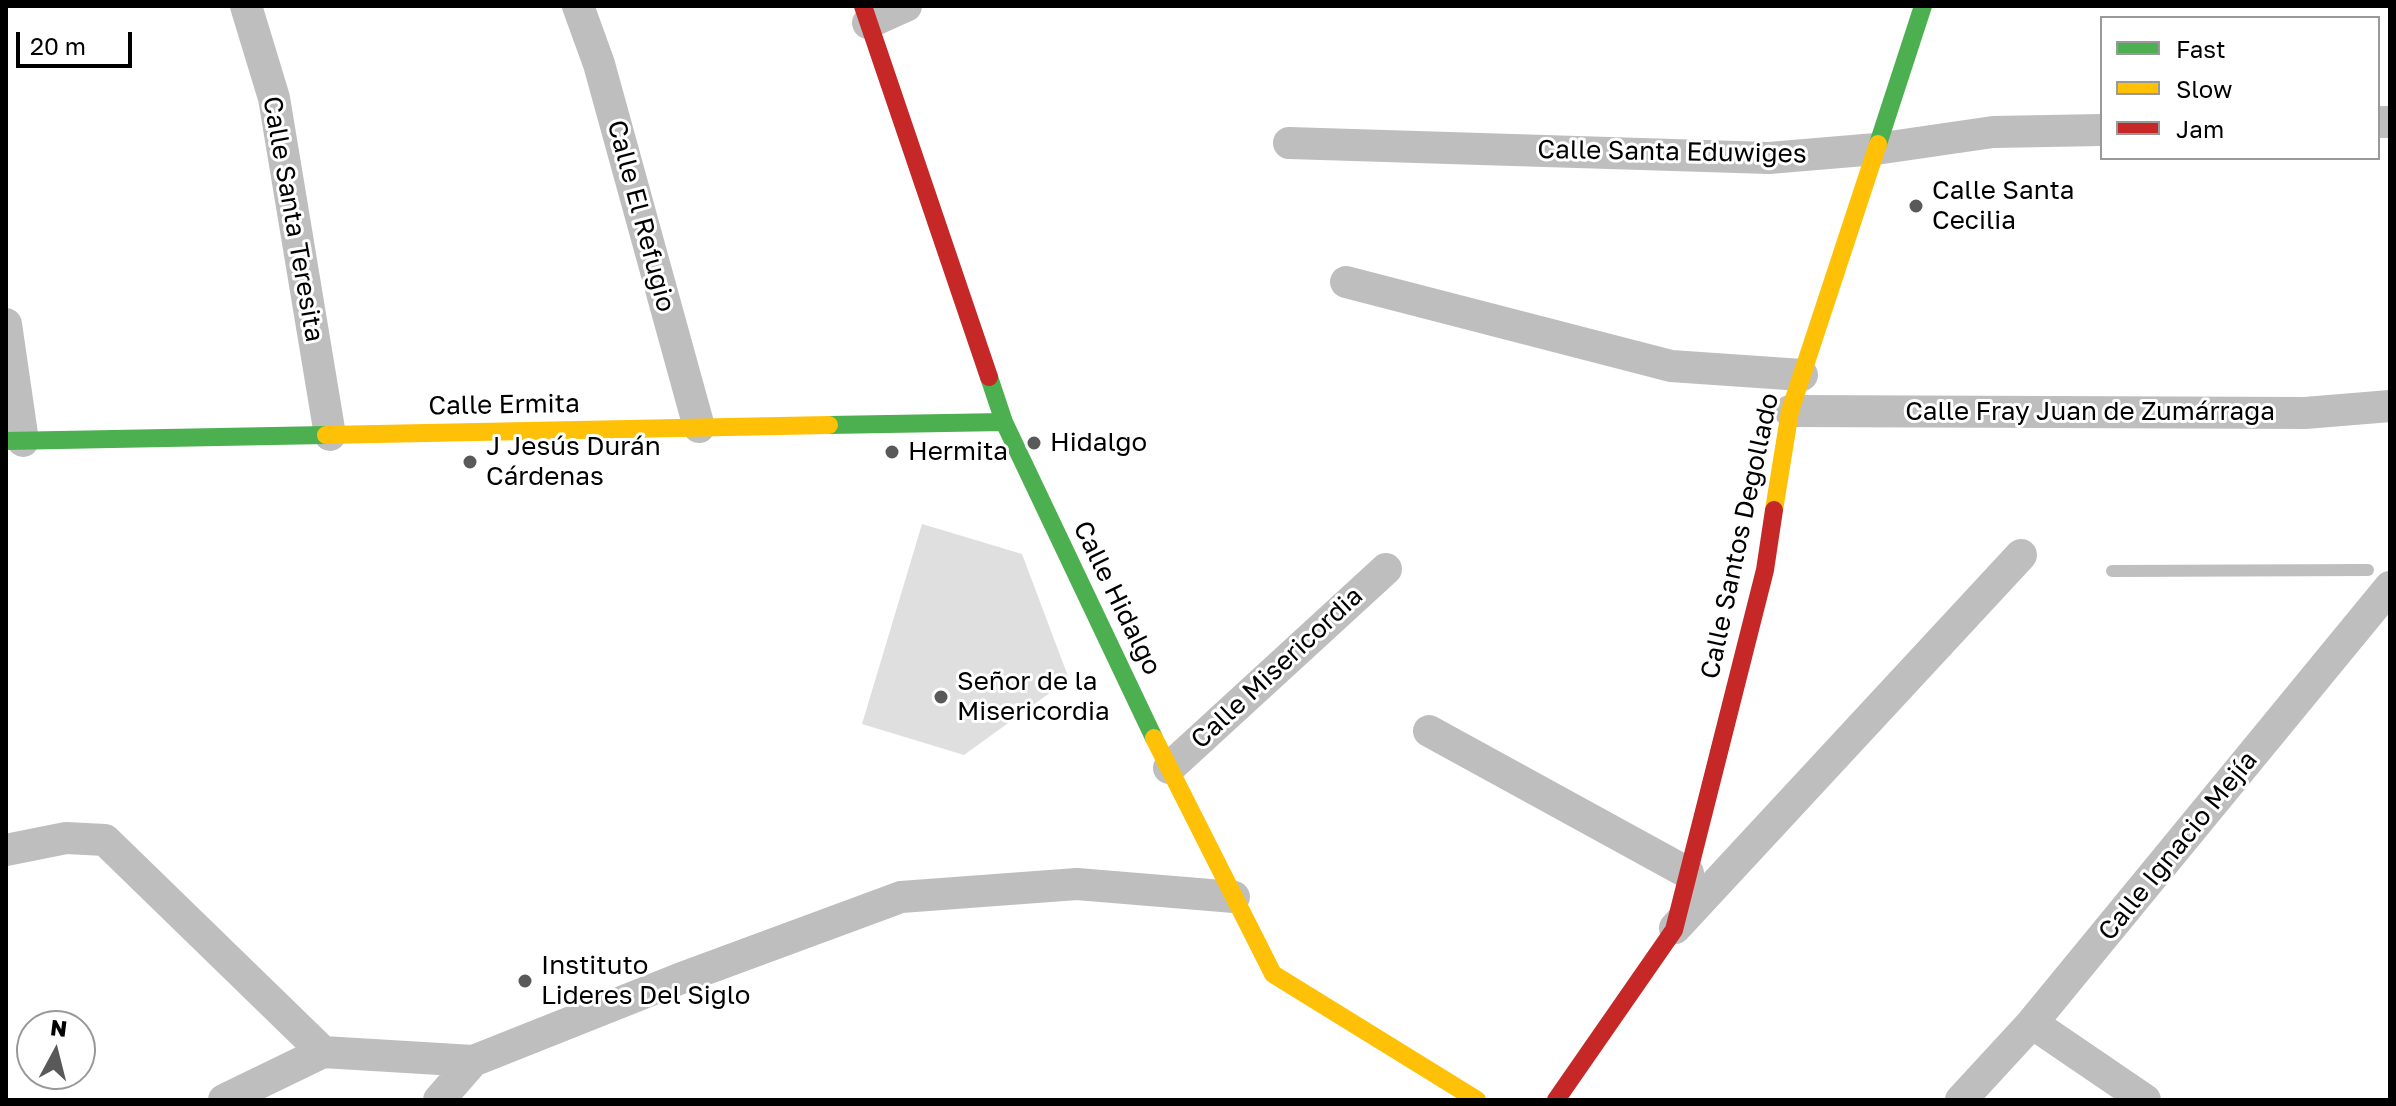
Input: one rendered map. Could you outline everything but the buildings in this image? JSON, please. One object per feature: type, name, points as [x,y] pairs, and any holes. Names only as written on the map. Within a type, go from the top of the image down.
[{"type":"street","name":"Calle Santa Teresita","points":[[246,6],[274,98],[330,435]]},
{"type":"street","name":"Calle El Refugio","points":[[578,6],[599,64],[699,427]]},
{"type":"street","points":[[866,15],[906,6]]},
{"type":"street","name":"Calle Santos Degollado","points":[[1556,1100],[1674,930],[1765,570],[1790,411],[1923,6]]},
{"type":"street","name":"Calle Hidalgo","points":[[866,15],[1004,422],[1169,768],[1273,974],[1477,1100]]},
{"type":"street","name":"Calle Santa Eduwiges","points":[[1289,143],[1769,158],[1876,149],[1993,132],[2100,130]]},
{"type":"street","points":[[1346,282],[1671,366],[1802,375]]},
{"type":"street","points":[[6,324],[15,441]]},
{"type":"street","name":"Calle Fray Juan de Zumárraga","points":[[1790,411],[2305,413],[2390,406]]},
{"type":"street","name":"Calle Ermita","points":[[15,441],[1004,422]]},
{"type":"street","points":[[1674,930],[2021,555]]},
{"type":"street","name":"Calle Misericordia","points":[[1169,768],[1386,569]]},
{"type":"street","name":"Calle Ignacio Mejía","points":[[1961,1100],[2032,1023],[2390,587]]},
{"type":"street","points":[[1429,731],[1688,873]]},
{"type":"street","points":[[6,850],[66,838],[105,840],[323,1052]]},
{"type":"street","points":[[224,1100],[323,1052],[473,1061],[679,979],[901,897],[1077,884],[1234,897]]},
{"type":"street","points":[[2032,1023],[2145,1100]]},
{"type":"street","points":[[439,1100],[473,1061]]},
{"type":"waterway","points":[[2112,571],[2368,570]]},
{"type":"traffic: fast","points":[[1878,144],[1923,6]]},
{"type":"traffic: fast","points":[[989,377],[1004,422],[1154,738]]},
{"type":"traffic: fast","points":[[829,425],[1004,422]]},
{"type":"traffic: fast","points":[[6,441],[326,435]]},
{"type":"traffic: slow","points":[[1774,510],[1790,411],[1878,144]]},
{"type":"traffic: slow","points":[[326,435],[829,425]]},
{"type":"traffic: slow","points":[[1154,738],[1273,974],[1477,1100]]},
{"type":"traffic: jam","points":[[863,6],[989,377]]},
{"type":"traffic: jam","points":[[1556,1100],[1674,930],[1765,570],[1774,510]]},
{"type":"place","name":"Calle Santa Cecilia","points":[[1916,206]]},
{"type":"place","name":"Hidalgo","points":[[1034,443]]},
{"type":"place","name":"Hermita","points":[[892,452]]},
{"type":"place","name":"J Jesús Durán Cárdenas","points":[[470,462]]},
{"type":"place","name":"Señor de la Misericordia","points":[[941,697]]},
{"type":"place","name":"Instituto Lideres Del Siglo","points":[[525,981]]}]
